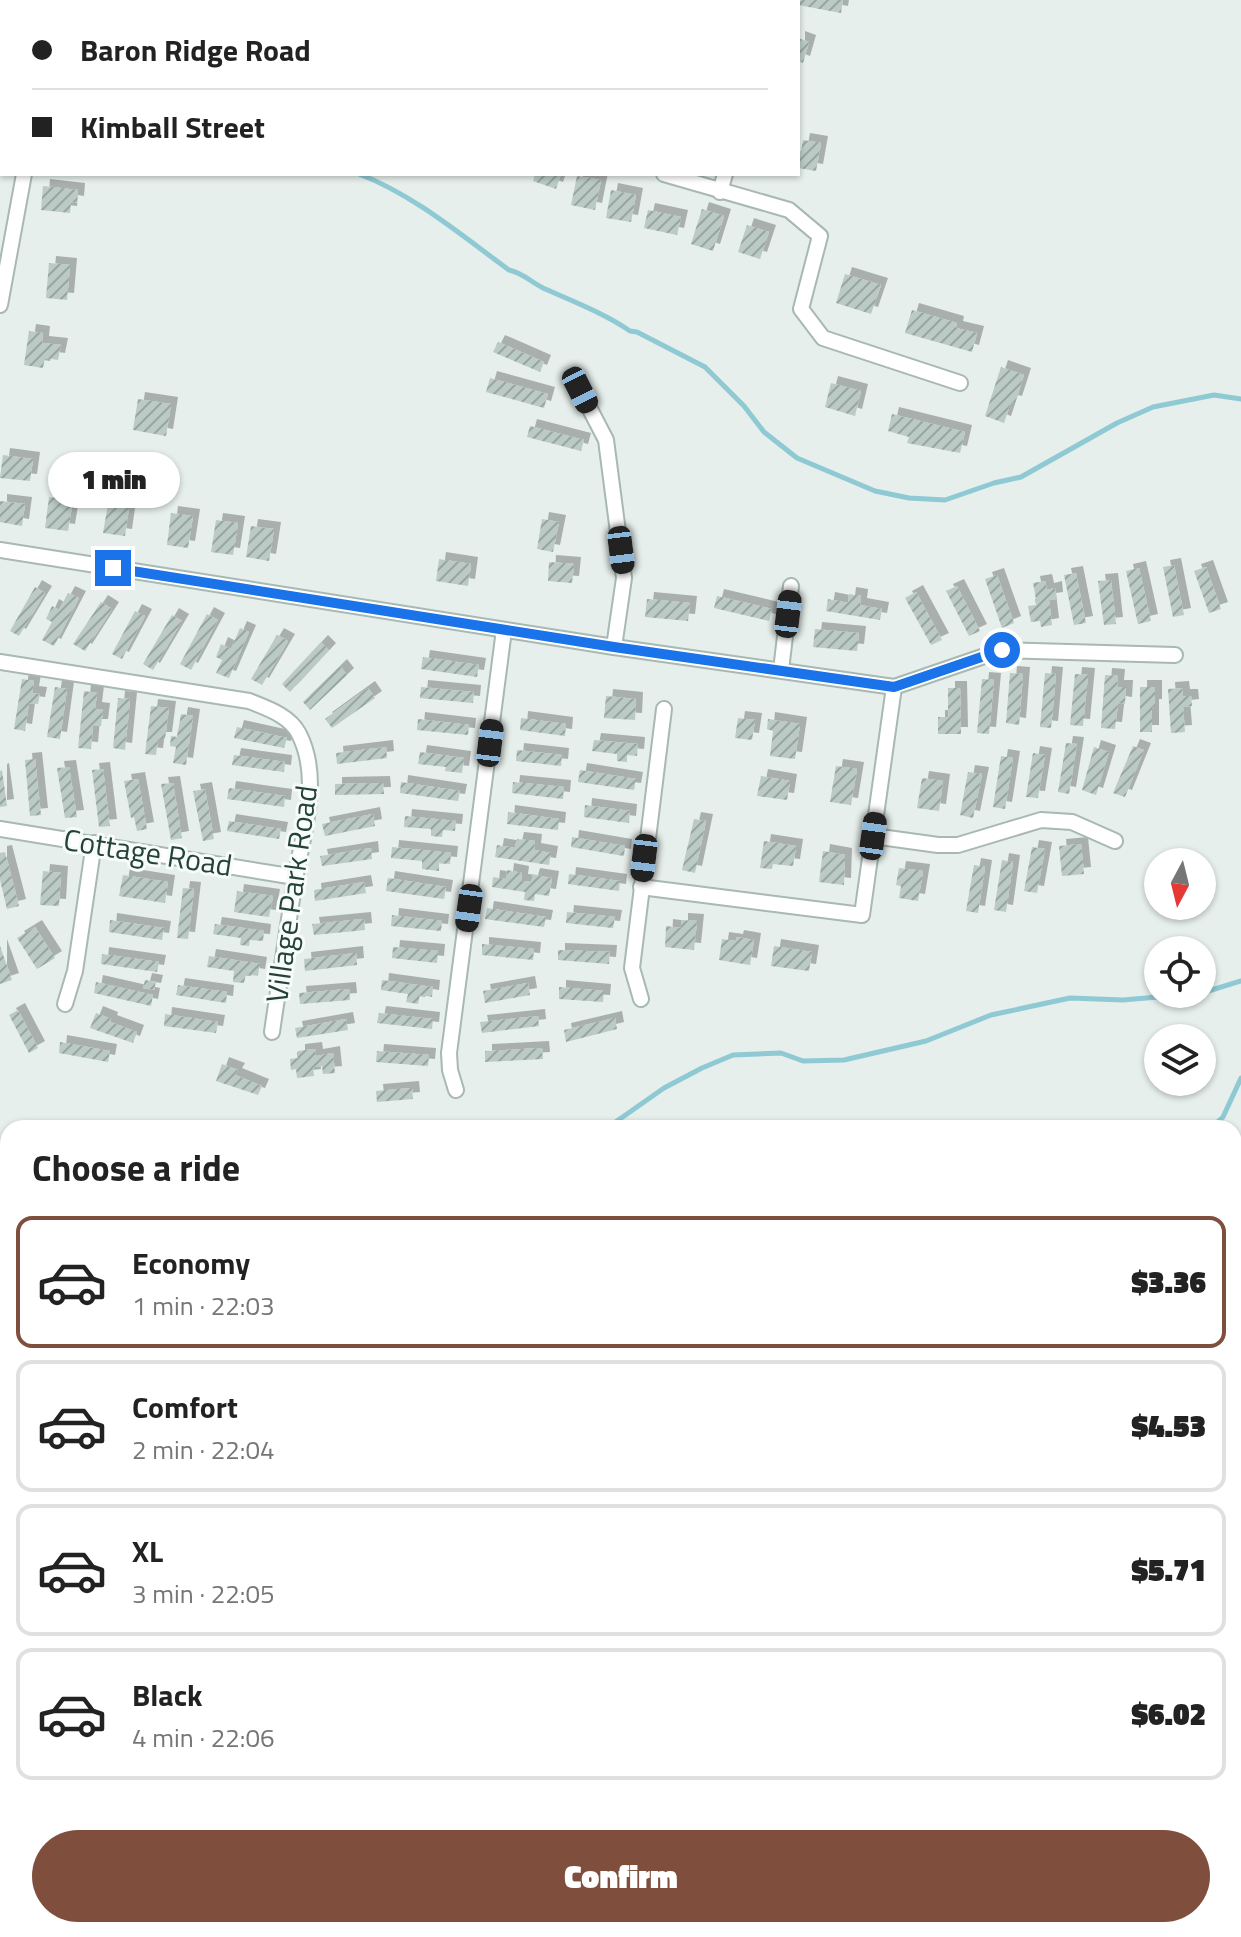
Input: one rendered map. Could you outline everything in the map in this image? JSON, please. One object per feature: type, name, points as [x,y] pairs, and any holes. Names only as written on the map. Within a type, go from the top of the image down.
[{"type":"street","points":[[0,305],[24,176]]},
{"type":"street","points":[[670,176],[789,210],[820,236],[801,309],[823,338],[960,383]]},
{"type":"street","points":[[720,192],[724,176]]},
{"type":"street","points":[[580,390],[606,440],[624,578],[614,647]]},
{"type":"street","points":[[0,550],[614,647],[894,687],[1002,650],[1175,655]]},
{"type":"street","points":[[781,670],[791,586]]},
{"type":"street","points":[[456,1090],[449,1053],[504,630]]},
{"type":"street","name":"Village Park Road","points":[[0,662],[249,701],[275,711],[298,732],[307,758],[310,805],[295,877],[272,1032]]},
{"type":"street","points":[[641,887],[862,915],[894,687]]},
{"type":"street","points":[[641,999],[632,968],[664,709]]},
{"type":"street","points":[[873,836],[958,845],[1041,820],[1072,822],[1115,841]]},
{"type":"street","name":"Cottage Road","points":[[0,829],[295,877]]},
{"type":"street","points":[[65,1004],[75,971],[94,843]]},
{"type":"building","points":[[800,0],[843,0],[841,13],[800,5]]},
{"type":"building","points":[[800,39],[809,42],[803,63],[800,62]]},
{"type":"building","points":[[803,140],[821,143],[816,171],[800,168]]},
{"type":"building","points":[[534,176],[560,176],[556,189],[533,181]]},
{"type":"building","points":[[577,176],[601,180],[595,210],[571,205]]},
{"type":"building","points":[[43,186],[78,190],[77,203],[71,202],[70,213],[41,210]]},
{"type":"building","points":[[611,190],[636,195],[631,222],[606,218]]},
{"type":"building","points":[[702,209],[724,216],[713,251],[691,244]]},
{"type":"building","points":[[648,210],[681,217],[677,235],[644,228]]},
{"type":"building","points":[[747,225],[769,232],[760,259],[738,252]]},
{"type":"building","points":[[49,263],[70,265],[67,300],[46,298]]},
{"type":"building","points":[[845,274],[881,285],[871,314],[836,303]]},
{"type":"building","points":[[912,310],[957,323],[956,328],[977,333],[972,352],[905,333]]},
{"type":"building","points":[[29,331],[43,333],[42,343],[61,345],[58,360],[45,358],[43,368],[24,365]]},
{"type":"building","points":[[498,342],[544,362],[540,372],[493,352]]},
{"type":"building","points":[[1001,367],[1024,375],[1015,403],[1011,402],[1004,423],[985,416]]},
{"type":"building","points":[[490,378],[548,394],[544,408],[486,392]]},
{"type":"building","points":[[831,383],[861,391],[855,416],[825,407]]},
{"type":"building","points":[[138,399],[171,404],[166,436],[133,430]]},
{"type":"building","points":[[892,414],[965,432],[960,453],[907,443],[909,437],[888,431]]},
{"type":"building","points":[[530,426],[584,440],[581,451],[527,437]]},
{"type":"building","points":[[3,455],[33,459],[30,481],[0,478]]},
{"type":"building","points":[[49,497],[73,500],[68,531],[45,528]]},
{"type":"building","points":[[109,498],[130,501],[125,536],[103,533]]},
{"type":"building","points":[[0,501],[25,504],[22,526],[0,522]]},
{"type":"building","points":[[171,513],[193,516],[188,548],[167,545]]},
{"type":"building","points":[[542,519],[559,522],[553,552],[537,549]]},
{"type":"building","points":[[216,520],[238,523],[233,555],[211,552]]},
{"type":"building","points":[[251,526],[274,529],[269,561],[246,557]]},
{"type":"building","points":[[439,559],[471,564],[468,586],[436,581]]},
{"type":"building","points":[[549,562],[574,564],[572,583],[548,581]]},
{"type":"building","points":[[1174,565],[1184,615],[1173,617],[1163,567]]},
{"type":"building","points":[[1206,567],[1221,609],[1209,613],[1194,571]]},
{"type":"building","points":[[1139,568],[1151,621],[1138,624],[1126,571]]},
{"type":"building","points":[[1076,573],[1086,623],[1074,625],[1064,575]]},
{"type":"building","points":[[997,575],[1014,623],[1002,628],[985,579]]},
{"type":"building","points":[[1111,580],[1116,624],[1104,625],[1098,581]]},
{"type":"building","points":[[1045,581],[1047,590],[1055,588],[1056,599],[1049,600],[1052,625],[1041,627],[1040,621],[1031,622],[1028,606],[1037,605],[1033,583]]},
{"type":"building","points":[[957,586],[980,631],[969,636],[946,591]]},
{"type":"building","points":[[35,587],[45,593],[19,636],[10,631]]},
{"type":"building","points":[[916,592],[942,640],[931,645],[905,598]]},
{"type":"building","points":[[68,593],[79,598],[54,646],[42,640],[52,622],[46,619],[52,606],[59,610]]},
{"type":"building","points":[[849,594],[861,596],[860,605],[882,609],[880,620],[826,611],[828,599],[848,603]]},
{"type":"building","points":[[717,596],[772,609],[769,621],[714,608]]},
{"type":"building","points":[[647,599],[690,603],[688,621],[645,617]]},
{"type":"building","points":[[101,602],[112,609],[85,651],[73,644]]},
{"type":"building","points":[[135,611],[145,616],[122,659],[112,654]]},
{"type":"building","points":[[207,614],[218,620],[191,670],[180,664]]},
{"type":"building","points":[[172,615],[182,621],[153,670],[143,664]]},
{"type":"building","points":[[240,628],[249,632],[229,678],[216,673],[222,660],[216,657],[221,644],[231,649]]},
{"type":"building","points":[[815,629],[859,633],[857,651],[813,647]]},
{"type":"building","points":[[277,635],[288,641],[262,685],[251,679]]},
{"type":"building","points":[[321,642],[329,650],[290,692],[282,684]]},
{"type":"building","points":[[423,657],[479,665],[477,677],[421,669]]},
{"type":"building","points":[[340,666],[347,675],[310,710],[303,702]]},
{"type":"building","points":[[1010,673],[1023,674],[1019,725],[1006,723]]},
{"type":"building","points":[[1045,673],[1056,674],[1051,728],[1040,727]]},
{"type":"building","points":[[1075,674],[1088,675],[1083,726],[1070,725]]},
{"type":"building","points":[[1105,675],[1118,676],[1117,687],[1126,687],[1125,704],[1118,703],[1115,729],[1101,728]]},
{"type":"building","points":[[22,679],[34,681],[32,693],[40,694],[38,704],[29,703],[25,731],[14,729]]},
{"type":"building","points":[[982,679],[994,680],[989,734],[977,733]]},
{"type":"building","points":[[55,687],[67,689],[60,739],[47,737]]},
{"type":"building","points":[[421,687],[474,692],[473,703],[420,698]]},
{"type":"building","points":[[1140,687],[1155,687],[1152,732],[1140,732]]},
{"type":"building","points":[[368,688],[375,698],[332,728],[325,719]]},
{"type":"building","points":[[948,688],[960,688],[961,734],[938,734],[938,717],[948,717]]},
{"type":"building","points":[[1182,688],[1183,696],[1191,696],[1192,706],[1183,707],[1185,732],[1171,733],[1168,689]]},
{"type":"building","points":[[84,691],[97,693],[95,709],[103,710],[101,726],[93,726],[91,749],[78,748]]},
{"type":"building","points":[[606,696],[636,699],[635,720],[604,718]]},
{"type":"building","points":[[118,698],[130,699],[125,750],[113,748]]},
{"type":"building","points":[[151,706],[169,708],[165,739],[158,739],[156,755],[145,754]]},
{"type":"building","points":[[181,714],[193,716],[186,765],[173,763],[176,747],[170,746],[171,736],[177,737]]},
{"type":"building","points":[[521,718],[566,724],[565,736],[520,730]]},
{"type":"building","points":[[738,718],[755,720],[752,740],[735,738]]},
{"type":"building","points":[[418,719],[469,725],[468,735],[417,730]]},
{"type":"building","points":[[768,719],[800,724],[795,759],[770,756],[773,731],[767,729]]},
{"type":"building","points":[[237,727],[287,738],[284,748],[234,738]]},
{"type":"building","points":[[594,740],[638,744],[637,756],[627,755],[627,762],[617,761],[617,754],[592,751]]},
{"type":"building","points":[[1066,743],[1077,744],[1069,794],[1058,792]]},
{"type":"building","points":[[1133,746],[1144,750],[1125,797],[1113,793]]},
{"type":"building","points":[[386,747],[387,758],[337,764],[336,753]]},
{"type":"building","points":[[1094,747],[1109,752],[1096,795],[1082,790]]},
{"type":"building","points":[[517,750],[562,755],[561,766],[516,761]]},
{"type":"building","points":[[420,752],[464,758],[462,773],[445,771],[446,767],[418,764]]},
{"type":"building","points":[[1033,753],[1045,755],[1038,798],[1026,797]]},
{"type":"building","points":[[234,755],[285,762],[284,772],[232,765]]},
{"type":"building","points":[[1001,756],[1013,758],[1005,809],[993,807]]},
{"type":"building","points":[[35,759],[41,815],[30,816],[25,760]]},
{"type":"building","points":[[836,766],[857,769],[851,805],[830,802]]},
{"type":"building","points":[[69,767],[77,817],[65,818],[57,768]]},
{"type":"building","points":[[103,769],[110,826],[99,827],[92,770]]},
{"type":"building","points":[[580,770],[636,779],[634,790],[578,782]]},
{"type":"building","points":[[0,771],[7,806],[0,807]]},
{"type":"building","points":[[968,772],[982,774],[973,818],[960,815]]},
{"type":"building","points":[[761,776],[790,781],[787,800],[757,796]]},
{"type":"building","points":[[922,778],[943,781],[939,811],[917,808]]},
{"type":"building","points":[[138,779],[147,829],[137,831],[134,817],[131,818],[124,781]]},
{"type":"building","points":[[401,782],[460,791],[458,801],[400,793]]},
{"type":"building","points":[[513,782],[564,787],[563,799],[512,793]]},
{"type":"building","points":[[173,783],[182,838],[171,840],[161,784]]},
{"type":"building","points":[[383,783],[384,794],[335,795],[335,784]]},
{"type":"building","points":[[229,788],[285,796],[284,807],[227,799]]},
{"type":"building","points":[[205,789],[214,839],[203,841],[193,791]]},
{"type":"building","points":[[585,805],[630,811],[629,823],[584,817]]},
{"type":"building","points":[[508,812],[559,819],[558,830],[507,824]]},
{"type":"building","points":[[373,814],[375,826],[325,836],[322,824]]},
{"type":"building","points":[[405,816],[456,821],[455,831],[443,830],[442,837],[431,836],[431,829],[404,827]]},
{"type":"building","points":[[694,819],[706,821],[695,873],[682,870]]},
{"type":"building","points":[[229,821],[281,829],[279,839],[227,831]]},
{"type":"building","points":[[572,837],[625,846],[624,856],[571,847]]},
{"type":"building","points":[[517,839],[535,841],[534,850],[551,853],[549,865],[495,857],[497,845],[515,848]]},
{"type":"building","points":[[764,841],[796,846],[793,866],[773,864],[772,869],[760,868]]},
{"type":"building","points":[[1081,844],[1084,874],[1062,876],[1059,846]]},
{"type":"building","points":[[392,847],[451,853],[450,864],[439,863],[439,871],[422,869],[422,861],[391,858]]},
{"type":"building","points":[[1032,847],[1045,849],[1037,893],[1024,891]]},
{"type":"building","points":[[371,848],[372,859],[322,866],[320,856]]},
{"type":"building","points":[[823,851],[845,855],[844,885],[819,882]]},
{"type":"building","points":[[5,852],[19,906],[7,909],[0,880],[0,853]]},
{"type":"building","points":[[1002,860],[1013,862],[1006,912],[994,910]]},
{"type":"building","points":[[974,865],[985,867],[978,913],[966,911]]},
{"type":"building","points":[[899,868],[923,871],[918,901],[899,898],[901,886],[896,885]]},
{"type":"building","points":[[507,870],[522,873],[521,881],[531,882],[533,875],[552,878],[549,896],[535,894],[534,901],[524,900],[525,892],[492,887],[493,877],[506,879]]},
{"type":"building","points":[[43,871],[61,873],[59,906],[40,905]]},
{"type":"building","points":[[569,874],[620,881],[619,891],[568,884]]},
{"type":"building","points":[[123,875],[168,882],[165,903],[119,896]]},
{"type":"building","points":[[388,878],[446,887],[444,899],[386,891]]},
{"type":"building","points":[[364,882],[366,893],[315,901],[314,890]]},
{"type":"building","points":[[183,888],[194,889],[188,939],[177,938]]},
{"type":"building","points":[[237,891],[273,896],[269,917],[234,912]]},
{"type":"building","points":[[487,908],[546,917],[544,927],[485,919]]},
{"type":"building","points":[[567,912],[615,917],[613,928],[566,923]]},
{"type":"building","points":[[392,915],[442,921],[441,931],[391,926]]},
{"type":"building","points":[[364,919],[365,930],[314,935],[312,924]]},
{"type":"building","points":[[110,920],[164,928],[162,940],[109,932]]},
{"type":"building","points":[[681,920],[697,921],[694,950],[665,947],[666,926],[681,928]]},
{"type":"building","points":[[215,924],[264,931],[263,941],[250,940],[249,946],[240,945],[241,938],[213,934]]},
{"type":"building","points":[[35,927],[55,958],[37,969],[17,938]]},
{"type":"building","points":[[737,937],[754,940],[750,965],[719,960],[722,939],[736,941]]},
{"type":"building","points":[[482,944],[534,949],[533,960],[482,955]]},
{"type":"building","points":[[0,946],[12,980],[0,984]]},
{"type":"building","points":[[774,946],[812,952],[809,971],[771,966]]},
{"type":"building","points":[[393,947],[438,951],[437,963],[392,958]]},
{"type":"building","points":[[558,950],[610,952],[609,964],[558,960]]},
{"type":"building","points":[[356,953],[357,965],[305,971],[304,959]]},
{"type":"building","points":[[102,954],[159,962],[157,972],[101,964]]},
{"type":"building","points":[[209,956],[260,964],[258,976],[246,974],[244,983],[233,982],[234,971],[207,967]]},
{"type":"building","points":[[145,980],[156,982],[154,990],[143,988]]},
{"type":"building","points":[[382,980],[433,987],[432,997],[420,995],[418,1004],[406,1002],[408,994],[381,990]]},
{"type":"building","points":[[96,982],[153,995],[151,1006],[94,993]]},
{"type":"building","points":[[528,983],[530,995],[485,1003],[483,991]]},
{"type":"building","points":[[178,985],[227,992],[226,1003],[176,995]]},
{"type":"building","points":[[559,987],[604,991],[603,1002],[559,999]]},
{"type":"building","points":[[349,989],[350,1000],[300,1004],[299,993]]},
{"type":"building","points":[[18,1010],[38,1048],[29,1053],[9,1015]]},
{"type":"building","points":[[96,1013],[137,1032],[133,1043],[90,1028]]},
{"type":"building","points":[[379,1013],[433,1019],[432,1029],[377,1023]]},
{"type":"building","points":[[165,1014],[218,1022],[216,1033],[164,1026]]},
{"type":"building","points":[[538,1016],[539,1026],[482,1033],[480,1022]]},
{"type":"building","points":[[615,1018],[617,1029],[566,1042],[564,1030]]},
{"type":"building","points":[[346,1019],[348,1030],[297,1038],[295,1028]]},
{"type":"building","points":[[60,1042],[110,1051],[108,1062],[59,1053]]},
{"type":"building","points":[[542,1048],[543,1059],[485,1062],[485,1051]]},
{"type":"building","points":[[315,1049],[316,1056],[333,1053],[335,1073],[323,1074],[322,1066],[313,1067],[314,1076],[297,1078],[296,1069],[291,1070],[290,1059],[298,1058],[298,1051]]},
{"type":"building","points":[[377,1051],[429,1055],[428,1066],[376,1062]]},
{"type":"building","points":[[222,1064],[238,1070],[235,1075],[262,1086],[258,1095],[216,1081]]},
{"type":"building","points":[[412,1088],[413,1099],[377,1102],[376,1091]]},
{"type":"waterway","points":[[363,176],[418,204],[509,270],[705,367],[744,406],[764,432],[797,458],[875,491],[909,498],[945,500],[1021,477],[1117,423],[1153,407],[1214,395],[1241,399]]},
{"type":"waterway","points":[[1216,989],[1241,981]]},
{"type":"waterway","points":[[618,1120],[664,1088],[733,1055],[781,1053],[803,1061],[844,1060],[926,1041],[991,1015],[1070,998],[1144,998]]},
{"type":"waterway","points":[[1220,1120],[1241,1078]]},
{"type":"route","points":[[113,568],[614,647],[894,687],[1002,650]]}]
